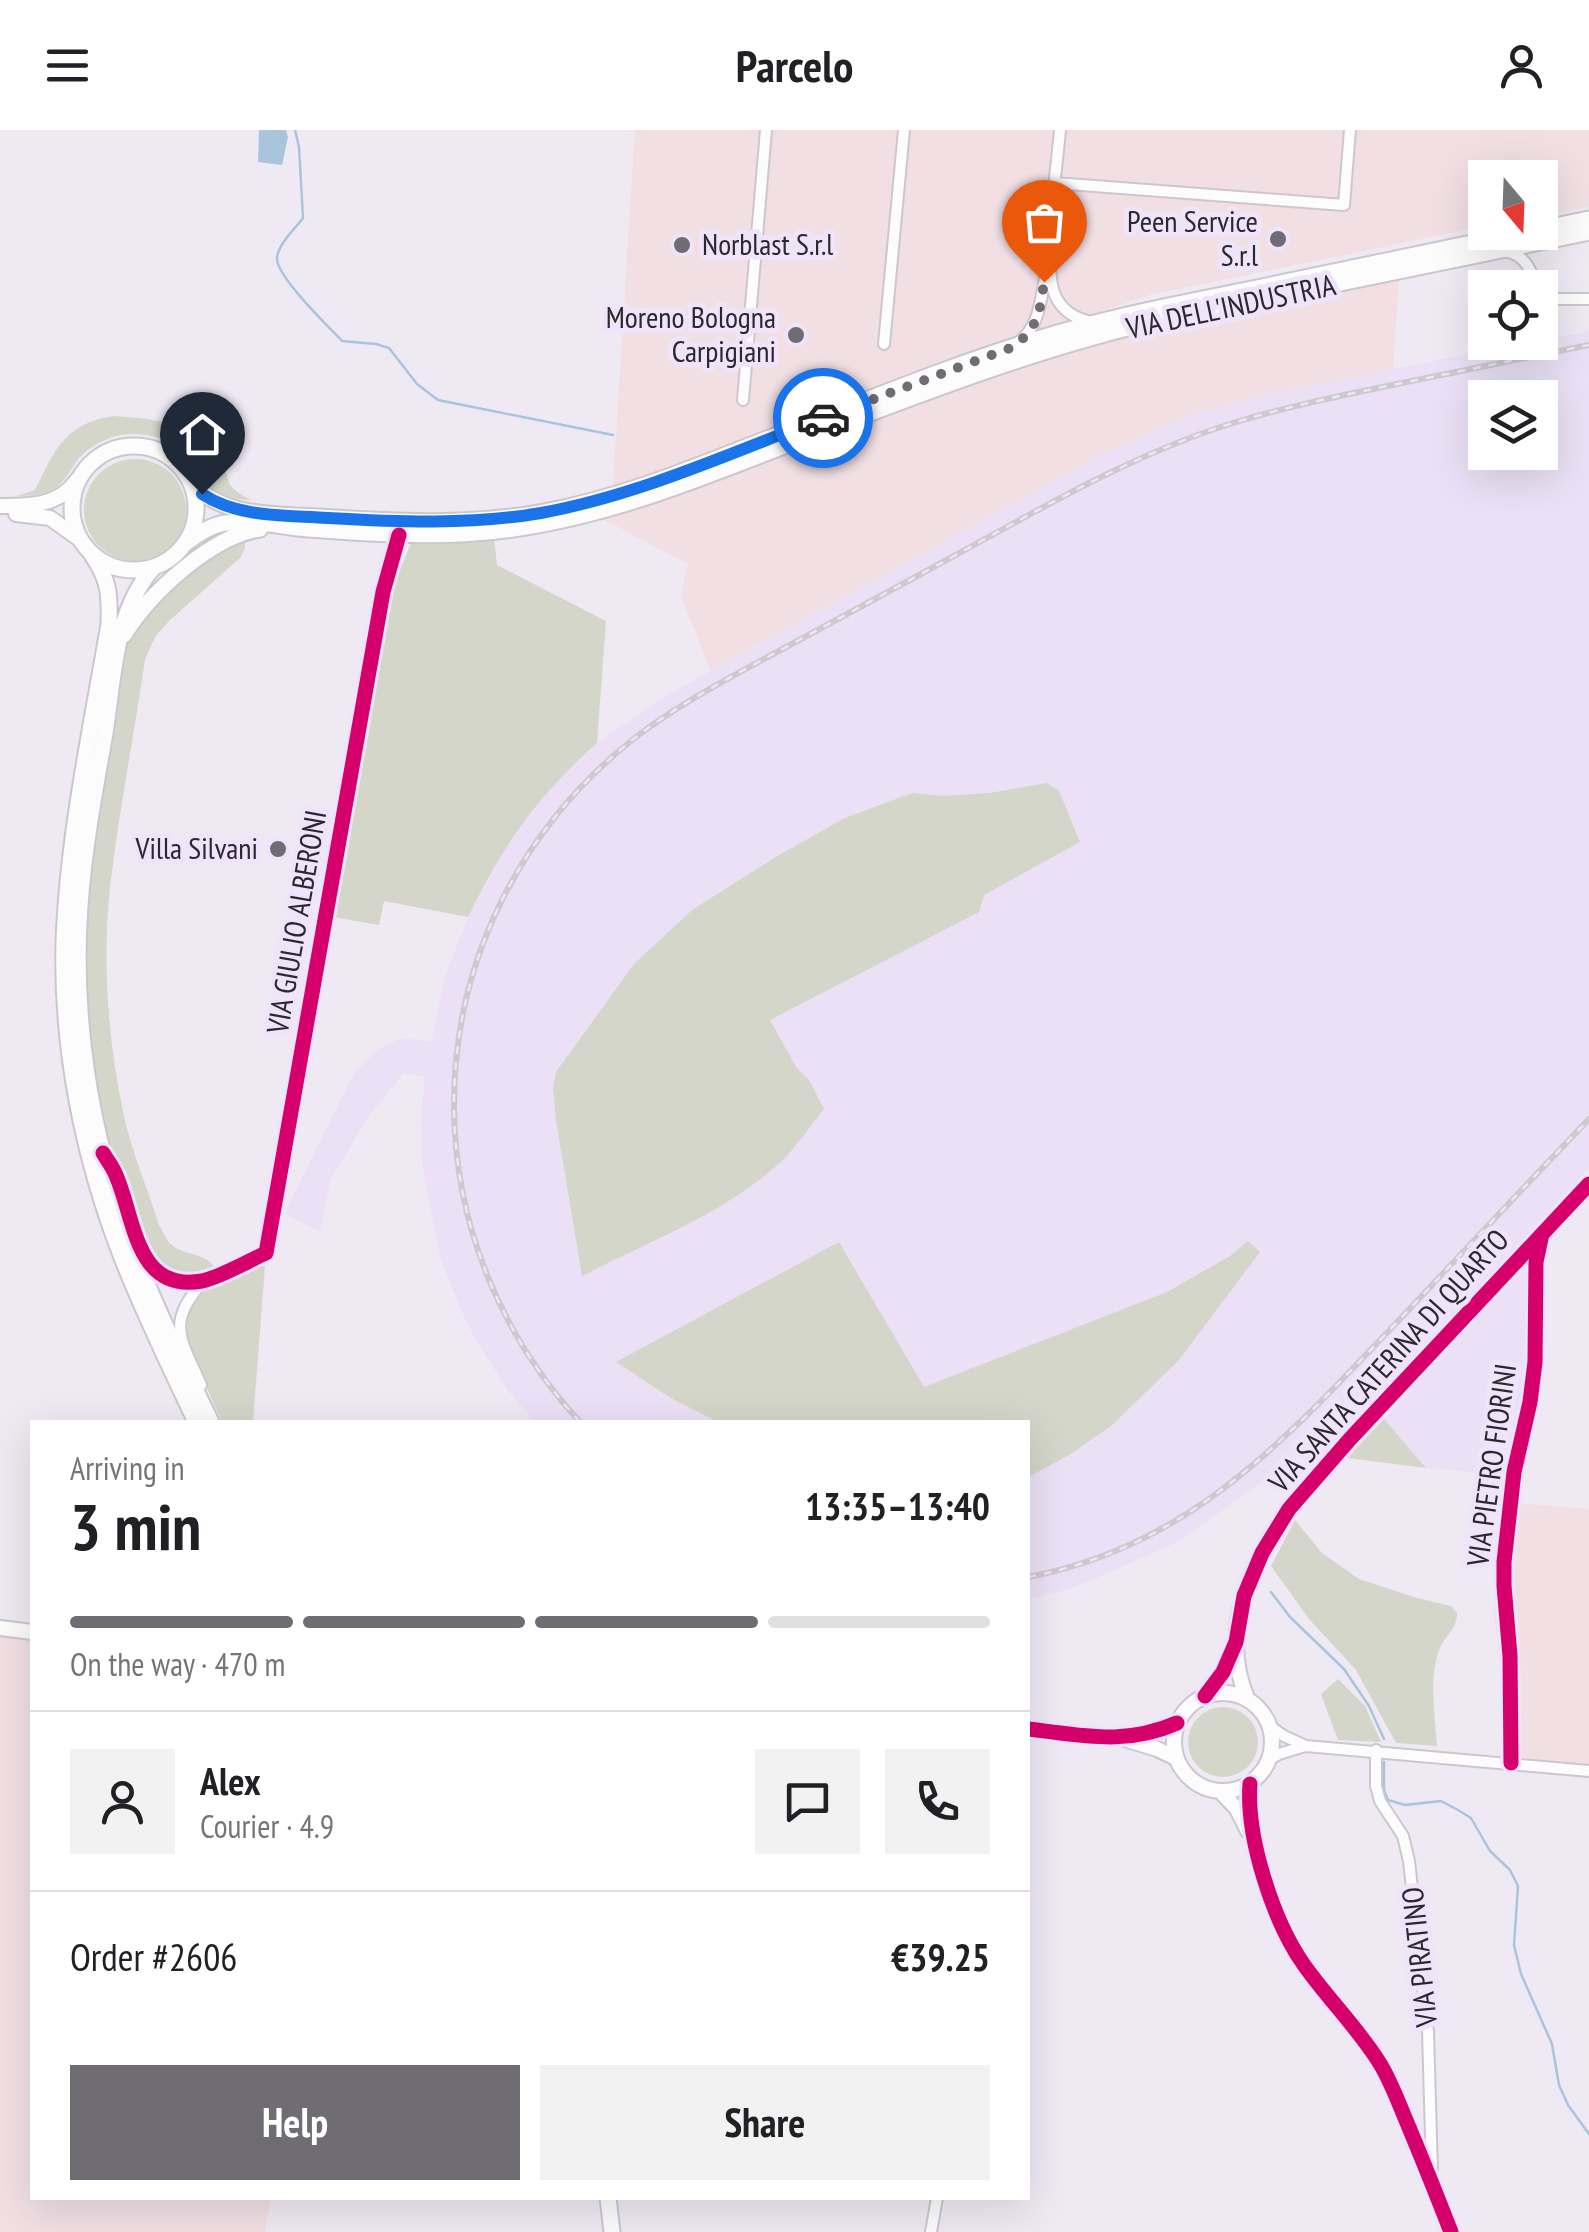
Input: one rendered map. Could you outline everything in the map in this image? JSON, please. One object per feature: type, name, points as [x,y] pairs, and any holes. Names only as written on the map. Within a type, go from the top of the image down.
[{"type":"main road","points":[[1558,225],[1589,219]]},
{"type":"main road","name":"VIA DELL'INDUSTRIA","points":[[191,482],[219,504],[251,512],[426,523],[469,522],[542,512],[662,480],[1013,347],[1589,232]]},
{"type":"main road","name":"VIA DELL'INDUSTRIA","points":[[186,543],[226,523],[447,535],[575,518],[668,491],[1096,323],[1468,244]]},
{"type":"main road","points":[[0,506],[48,502],[64,496],[86,467],[112,450],[143,446],[172,458],[191,482],[196,498],[193,529],[177,554],[140,571],[114,568],[92,555]]},
{"type":"main road","points":[[78,480],[71,509],[78,538]]},
{"type":"main road","points":[[0,514],[50,518],[78,538],[103,570],[110,602],[66,907],[65,978],[74,1078],[82,1128],[106,1214],[135,1289],[195,1420]]},
{"type":"main road","points":[[119,645],[150,600],[216,544],[242,533],[279,527]]},
{"type":"main road","points":[[153,568],[129,602],[119,645],[90,819],[79,924],[79,992],[89,1085],[103,1153],[127,1233],[213,1420]]},
{"type":"main road","name":"VIA SANTA CATERINA DI QUARTO","points":[[1205,1696],[1224,1672],[1236,1642],[1244,1596],[1262,1554],[1289,1509],[1589,1184]]},
{"type":"main road","points":[[0,1628],[30,1632]]},
{"type":"main road","name":"VIA SANTA CATERINA DI QUARTO","points":[[1236,1642],[1238,1666],[1248,1698]]},
{"type":"main road","points":[[1226,1692],[1248,1698],[1262,1710],[1271,1727],[1273,1744],[1262,1773],[1236,1790],[1220,1791],[1193,1781],[1176,1758],[1174,1740],[1188,1706],[1205,1696],[1226,1692]]},
{"type":"main road","points":[[1121,1738],[1178,1723]]},
{"type":"main road","points":[[1030,1730],[1121,1738],[1176,1758]]},
{"type":"main road","points":[[1250,1784],[1248,1804],[1255,1845],[1278,1917],[1300,1960],[1348,2018],[1380,2065],[1451,2232]]},
{"type":"main road","points":[[1220,1791],[1237,1809],[1255,1845]]},
{"type":"main road","points":[[608,2200],[612,2232]]},
{"type":"street","points":[[743,400],[766,130]]},
{"type":"street","points":[[884,344],[904,130]]},
{"type":"street","points":[[1013,347],[1032,330],[1041,306],[1050,261],[1060,130]]},
{"type":"street","points":[[1055,184],[1344,205],[1350,130]]},
{"type":"street","points":[[1497,251],[1516,253],[1529,270]]},
{"type":"street","points":[[1050,261],[1058,338]]},
{"type":"street","points":[[1053,292],[1064,309],[1096,323]]},
{"type":"street","points":[[1558,299],[1589,300]]},
{"type":"street","points":[[1041,306],[1044,320],[1058,338]]},
{"type":"street","name":"VIA GIULIO ALBERONI","points":[[204,1281],[266,1253],[383,592],[399,535]]},
{"type":"street","points":[[103,1153],[116,1174],[148,1262],[172,1280],[204,1281]]},
{"type":"street","name":"VIA PIETRO FIORINI","points":[[1511,1764],[1504,1562],[1514,1472],[1535,1362],[1536,1262],[1542,1234]]},
{"type":"street","points":[[204,1281],[188,1299],[180,1328],[182,1343],[213,1420]]},
{"type":"street","points":[[1271,1727],[1306,1746]]},
{"type":"street","points":[[1269,1760],[1306,1746],[1589,1771]]},
{"type":"street","name":"VIA PIRATINO","points":[[1376,1750],[1380,1800],[1402,1836],[1409,1860],[1428,2032],[1432,2171]]},
{"type":"street","points":[[930,2232],[937,2200]]},
{"type":"shaded area","points":[[635,130],[1589,130],[1589,206],[1558,212],[1558,160],[1468,160],[1468,230],[1150,295],[950,361],[664,470],[613,485]]},
{"type":"shaded area","points":[[1399,277],[1393,370],[1262,395],[1193,414],[1154,431],[1105,453],[710,671],[681,595],[688,564],[601,518],[677,494],[1010,368],[1135,332]]},
{"type":"shaded area","points":[[1589,331],[1589,1168],[1351,1425],[1343,1419],[1179,1541],[1069,1589],[1030,1599],[1030,1420],[533,1420],[507,1389],[477,1342],[440,1257],[422,1162],[425,1077],[404,1073],[370,1115],[330,1180],[321,1232],[284,1214],[354,1073],[380,1048],[402,1038],[432,1042],[445,976],[494,865],[547,791],[597,743],[673,692],[1105,453],[1193,414],[1262,395],[1468,354],[1468,360],[1558,360],[1558,337]]},
{"type":"shaded area","points":[[113,416],[158,421],[200,437],[220,458],[231,486],[251,500],[217,492],[177,447],[153,436],[135,434],[112,437],[91,448],[55,488],[17,496],[35,490],[56,451],[72,432]]},
{"type":"shaded area","points":[[135,459],[154,463],[171,474],[182,491],[186,510],[182,529],[171,546],[154,557],[135,561],[116,557],[99,546],[88,529],[84,510],[88,491],[99,474],[116,463]]},
{"type":"shaded area","points":[[245,537],[241,557],[169,621],[155,637],[145,660],[110,887],[107,973],[118,1088],[131,1144],[159,1225],[173,1246],[204,1258],[215,1267],[186,1275],[170,1272],[147,1252],[105,1130],[87,1000],[89,881],[130,635],[139,618],[211,552]]},
{"type":"shaded area","points":[[494,538],[497,565],[606,621],[597,743],[523,823],[468,917],[384,901],[379,925],[333,917],[391,592],[411,543]]},
{"type":"shaded area","points":[[1047,783],[1059,791],[1080,842],[984,895],[979,912],[770,1020],[824,1109],[785,1158],[714,1210],[582,1276],[553,1088],[556,1072],[634,964],[692,910],[845,818],[912,793],[990,793]]},
{"type":"shaded area","points":[[1248,1241],[1260,1252],[1178,1361],[1110,1427],[1030,1476],[1030,1420],[714,1420],[669,1397],[616,1362],[839,1242],[924,1387],[1167,1292],[1230,1256]]},
{"type":"shaded area","points":[[1530,1259],[1523,1412],[1509,1475],[1426,1468],[1384,1419]]},
{"type":"shaded area","points":[[261,1263],[265,1266],[253,1420],[221,1420],[187,1343],[184,1319],[201,1291]]},
{"type":"shaded area","points":[[1384,1419],[1426,1468],[1347,1458]]},
{"type":"shaded area","points":[[1503,1502],[1589,1509],[1589,1778],[1507,1771],[1502,1755],[1500,1664],[1494,1611],[1495,1562]]},
{"type":"shaded area","points":[[1295,1520],[1322,1553],[1359,1579],[1451,1606],[1457,1613],[1434,1671],[1437,1746],[1396,1743],[1356,1670],[1309,1619],[1271,1566]]},
{"type":"shaded area","points":[[0,1635],[30,1638],[30,2200],[271,2200],[265,2232],[0,2232]]},
{"type":"shaded area","points":[[1338,1679],[1365,1706],[1381,1742],[1338,1740],[1321,1694]]},
{"type":"shaded area","points":[[1223,1707],[1237,1709],[1248,1717],[1256,1728],[1256,1756],[1248,1767],[1237,1775],[1223,1777],[1209,1775],[1198,1767],[1190,1756],[1188,1742],[1190,1728],[1198,1717],[1209,1709]]},
{"type":"water","points":[[259,130],[286,130],[282,165],[258,162]]},
{"type":"waterway","points":[[295,130],[303,218],[283,243],[277,259],[294,289],[342,341],[389,348],[417,384],[438,400],[613,435]]},
{"type":"waterway","points":[[1271,1592],[1290,1617],[1344,1669],[1369,1706],[1384,1739]]},
{"type":"waterway","points":[[1384,1762],[1388,1800],[1405,1805],[1441,1801],[1458,1810],[1471,1818],[1490,1851],[1510,1870],[1518,1886],[1514,1945],[1521,1974],[1552,2044],[1559,2085],[1589,2134]]},
{"type":"railway","points":[[578,1420],[527,1353],[488,1277],[463,1194],[454,1108],[457,1054],[466,1001],[481,950],[528,855],[559,812],[595,773],[636,737],[705,692],[1035,511],[1152,453],[1233,423],[1292,407],[1589,345]]},
{"type":"railway","points":[[1030,1576],[1087,1562],[1141,1540],[1190,1512],[1235,1479],[1319,1403],[1589,1119]]},
{"type":"cycle path","points":[[103,1153],[122,1190],[140,1248],[163,1275],[180,1282],[202,1281],[266,1253],[383,592],[399,535]]},
{"type":"cycle path","points":[[1205,1696],[1223,1672],[1236,1642],[1244,1596],[1262,1553],[1289,1509],[1589,1184]]},
{"type":"cycle path","points":[[1511,1763],[1504,1562],[1514,1472],[1535,1362],[1536,1262],[1542,1234]]},
{"type":"cycle path","points":[[1030,1729],[1121,1737],[1177,1723]]},
{"type":"cycle path","points":[[1250,1784],[1257,1853],[1282,1926],[1304,1965],[1383,2069],[1451,2232]]},
{"type":"way so far","points":[[823,418],[1013,347],[1037,320],[1044,282]]},
{"type":"place","name":"Peen Service S.r.l","points":[[1278,239]]},
{"type":"place","name":"Norblast S.r.l","points":[[682,245]]},
{"type":"place","name":"Moreno Bologna Carpigiani","points":[[796,335]]},
{"type":"place","name":"Villa Silvani","points":[[278,849]]},
{"type":"route","points":[[202,494],[235,510],[251,512],[426,523],[505,518],[606,498],[823,418]]}]
